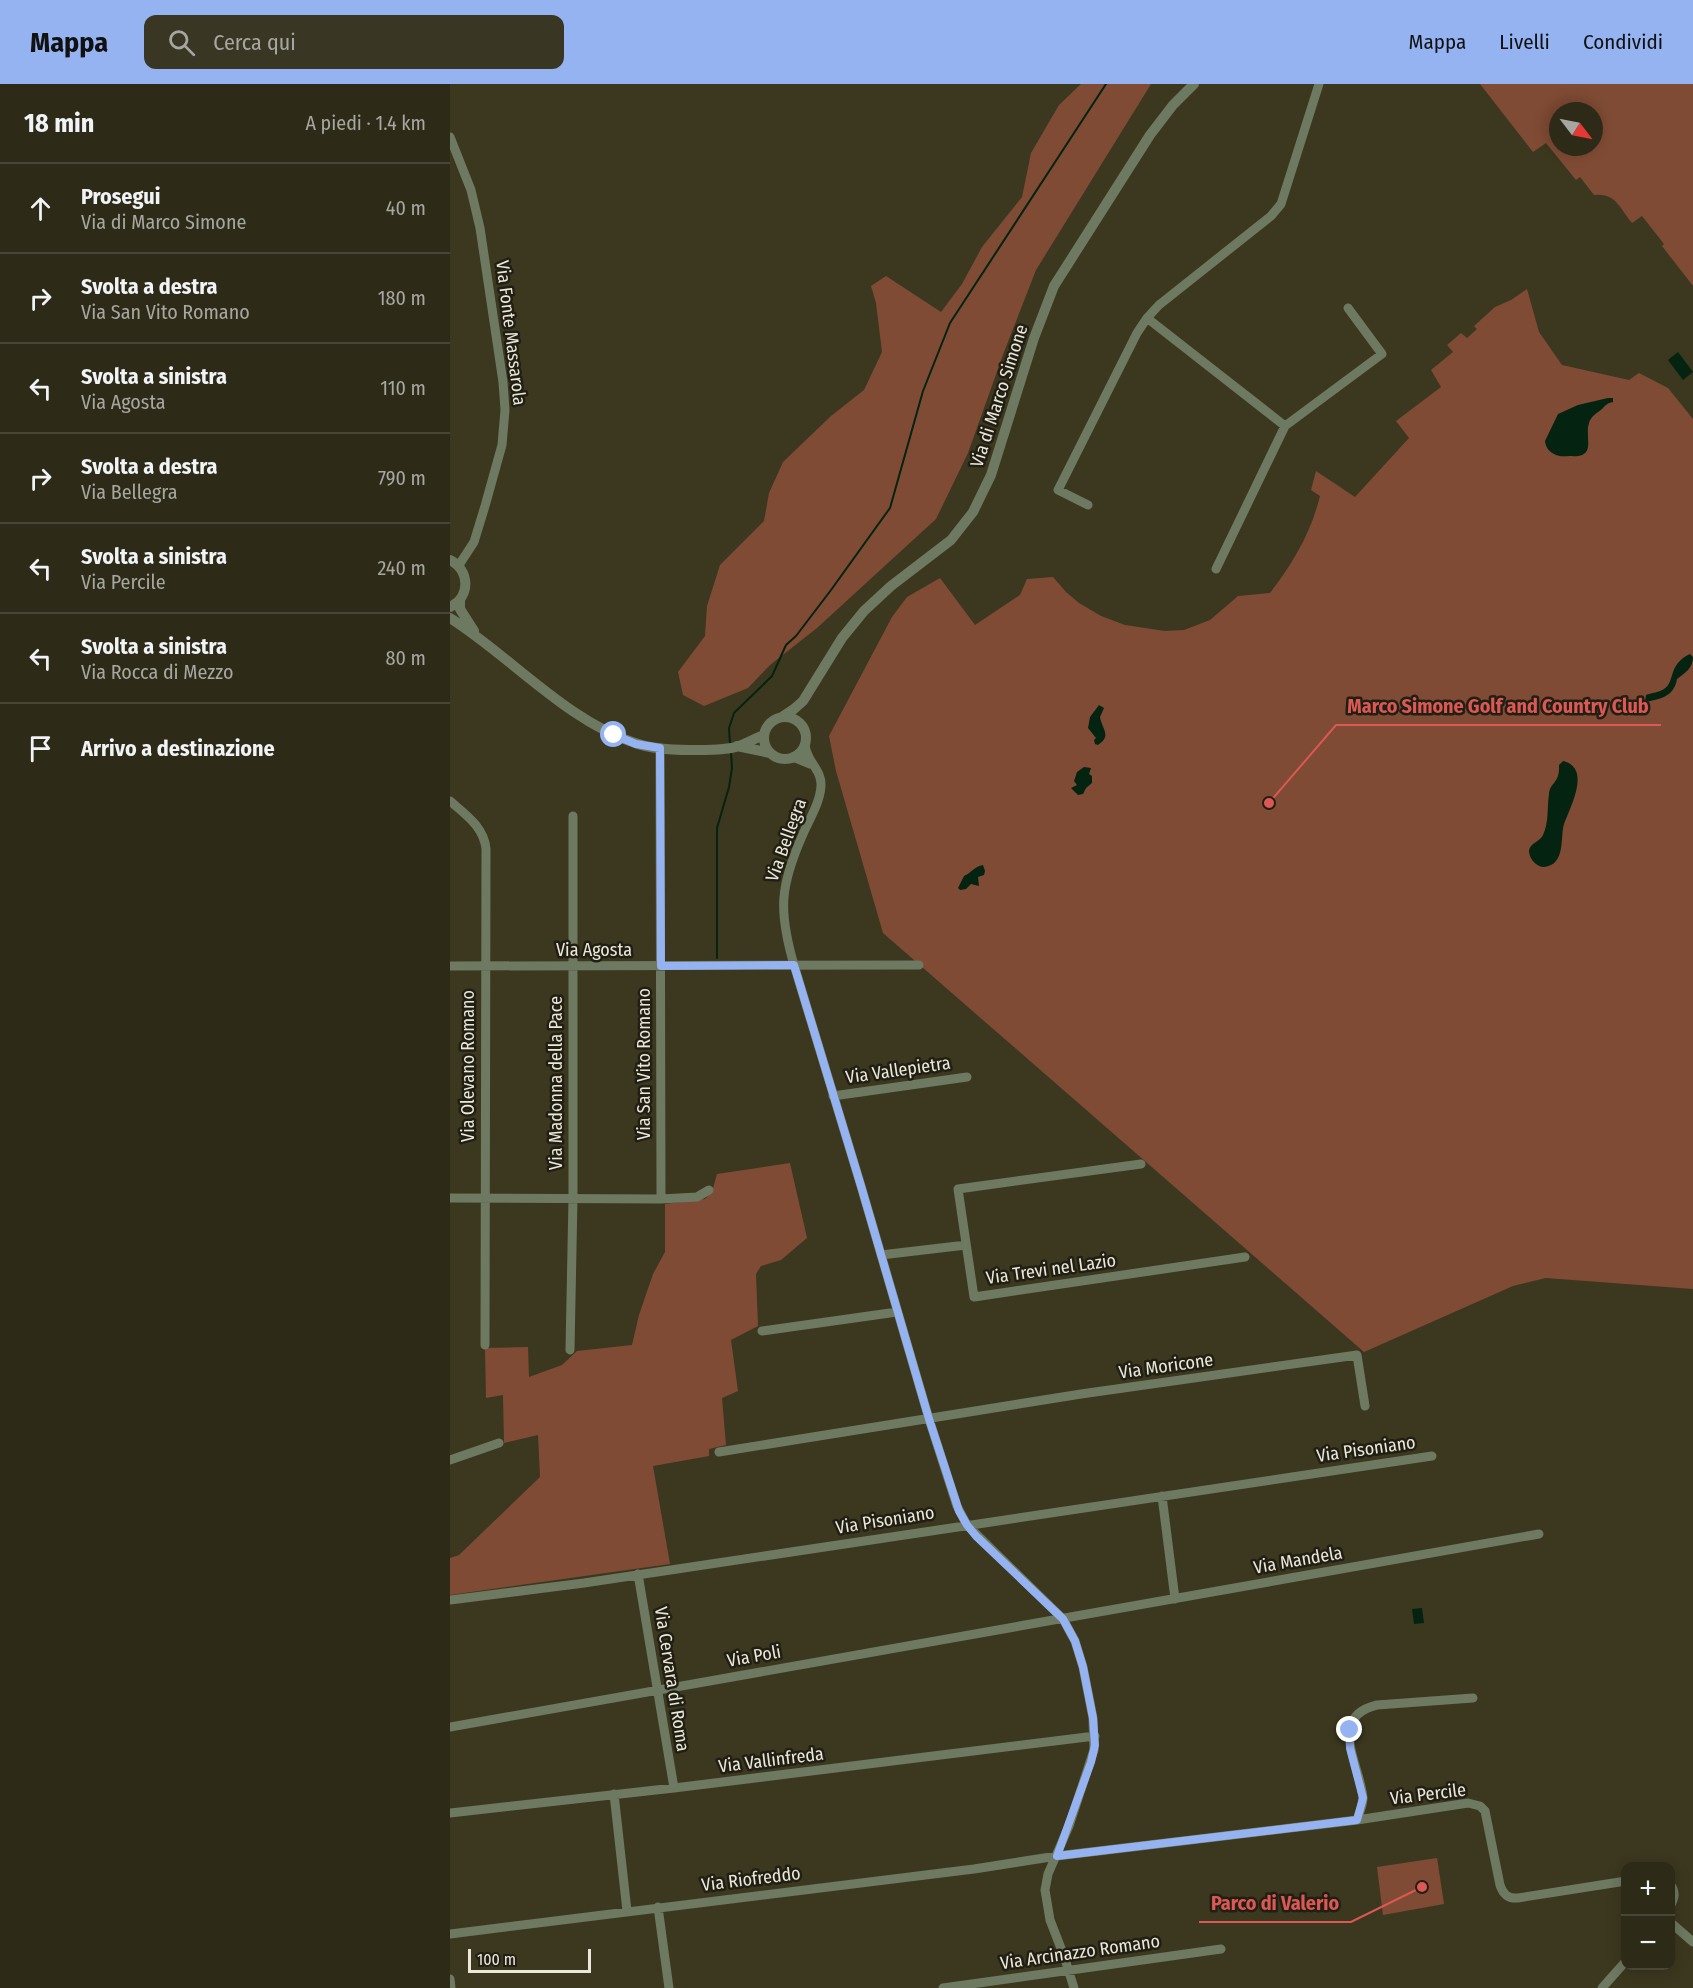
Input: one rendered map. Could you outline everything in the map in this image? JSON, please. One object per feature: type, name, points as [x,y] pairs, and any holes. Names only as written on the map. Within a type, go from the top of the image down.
[{"type":"street","name":"Via di Marco Simone","points":[[782,717],[799,705],[808,694],[842,638],[864,611],[891,586],[951,540],[973,512],[991,475],[1034,338],[1054,286],[1150,135],[1173,105],[1194,84]]},
{"type":"street","points":[[1088,505],[1058,490],[1137,333],[1159,305],[1271,216],[1281,204],[1319,84]]},
{"type":"street","name":"Via Fonte Massarola","points":[[450,137],[471,190],[480,228],[503,382],[505,410],[502,445],[474,542],[454,562]]},
{"type":"street","points":[[1216,569],[1285,426],[1382,354],[1348,308]]},
{"type":"street","points":[[1147,318],[1285,426]]},
{"type":"street","points":[[450,607],[460,600],[464,593],[465,579],[454,562]]},
{"type":"street","points":[[460,600],[460,609],[475,634]]},
{"type":"street","points":[[450,618],[475,634],[583,718],[636,744],[660,748],[702,750],[737,746],[764,735]]},
{"type":"street","name":"Via di Marco Simone","points":[[804,730],[803,708],[808,694]]},
{"type":"street","points":[[770,753],[765,745],[764,735],[770,723],[782,717],[795,720],[804,730],[802,750],[793,757]]},
{"type":"street","name":"Via Bellegra","points":[[804,744],[806,756],[821,779],[820,793],[791,861],[783,894],[784,922],[794,965],[929,1419],[957,1506],[967,1525],[1063,1619],[1079,1653],[1095,1736],[1092,1758],[1057,1856],[1048,1874],[1045,1895],[1052,1924],[1074,1988]]},
{"type":"street","points":[[737,746],[770,753],[781,758],[793,757],[812,765]]},
{"type":"street","name":"Via San Vito Romano","points":[[660,748],[661,1199]]},
{"type":"street","name":"Via Olevano Romano","points":[[450,801],[476,825],[485,842],[484,1344]]},
{"type":"street","name":"Via Madonna della Pace","points":[[570,1350],[573,1197],[573,816]]},
{"type":"street","name":"Via Agosta","points":[[450,966],[918,965]]},
{"type":"street","name":"Via Vallepietra","points":[[833,1096],[967,1077]]},
{"type":"street","name":"Via Trevi nel Lazio","points":[[1141,1164],[958,1189],[974,1297],[1245,1257]]},
{"type":"street","points":[[450,1198],[661,1199],[697,1197],[709,1190]]},
{"type":"street","points":[[881,1255],[966,1245]]},
{"type":"street","points":[[762,1331],[897,1312]]},
{"type":"street","name":"Via Moricone","points":[[929,1419],[1081,1394],[1357,1355],[1365,1406]]},
{"type":"street","points":[[719,1452],[929,1419]]},
{"type":"street","points":[[450,1460],[499,1443]]},
{"type":"street","name":"Via Pisoniano","points":[[450,1600],[1432,1456]]},
{"type":"street","points":[[1161,1496],[1175,1599]]},
{"type":"street","name":"Via Mandela","points":[[1063,1619],[1539,1534]]},
{"type":"street","name":"Via Cervara di Roma","points":[[638,1574],[674,1788]]},
{"type":"street","name":"Via Poli","points":[[450,1727],[1063,1619]]},
{"type":"street","points":[[1357,1820],[1363,1798],[1349,1742],[1350,1730],[1357,1715],[1366,1708],[1377,1705],[1473,1698]]},
{"type":"street","name":"Via Vallinfreda","points":[[450,1813],[1095,1736]]},
{"type":"street","points":[[614,1794],[627,1911]]},
{"type":"street","name":"Via Percile","points":[[1057,1856],[1357,1820],[1473,1803],[1485,1811],[1500,1885],[1509,1897],[1518,1898],[1621,1882]]},
{"type":"street","name":"Via Riofreddo","points":[[450,1934],[974,1869],[1057,1856]]},
{"type":"street","points":[[658,1907],[669,1988]]},
{"type":"street","points":[[1675,1926],[1693,1942]]},
{"type":"street","name":"Via Arcinazzo Romano","points":[[943,1988],[1221,1949]]},
{"type":"street","points":[[1602,1988],[1621,1967]]},
{"type":"street","points":[[450,1979],[451,1988]]},
{"type":"shaded area","points":[[1081,84],[1151,84],[1036,270],[968,453],[936,519],[817,628],[770,665],[748,688],[704,706],[683,695],[678,672],[705,636],[707,606],[720,565],[764,521],[769,493],[783,462],[831,416],[864,390],[882,352],[876,303],[871,286],[886,276],[941,312],[962,284],[982,247],[1022,197],[1031,153],[1059,105]]},
{"type":"shaded area","points":[[1480,84],[1693,84],[1693,286],[1642,216],[1632,223],[1612,199],[1607,196],[1594,195],[1580,177],[1576,180],[1557,156],[1603,156],[1603,102],[1549,102],[1549,147],[1546,143],[1533,152]]},
{"type":"shaded area","points":[[1527,289],[1539,332],[1562,365],[1629,380],[1639,373],[1668,388],[1693,419],[1693,1289],[1546,1278],[1513,1286],[1364,1352],[883,933],[836,771],[829,736],[892,617],[907,597],[940,578],[975,625],[1020,595],[1027,579],[1053,577],[1079,603],[1101,616],[1125,625],[1165,631],[1184,630],[1210,620],[1238,596],[1270,593],[1294,559],[1312,523],[1320,496],[1311,490],[1316,471],[1355,497],[1409,438],[1396,421],[1441,387],[1431,370],[1453,352],[1447,345],[1461,333],[1467,338],[1477,329],[1474,326],[1495,307]]},
{"type":"shaded area","points":[[1678,352],[1693,372],[1683,380],[1668,360]]},
{"type":"shaded area","points":[[1613,398],[1613,402],[1607,404],[1590,421],[1588,446],[1584,454],[1560,456],[1548,450],[1545,441],[1558,414],[1578,405]]},
{"type":"shaded area","points":[[1690,654],[1693,657],[1692,664],[1677,679],[1673,690],[1661,698],[1645,702],[1646,695],[1668,686],[1678,663]]},
{"type":"shaded area","points":[[1099,705],[1104,708],[1100,717],[1105,735],[1098,745],[1095,744],[1096,738],[1088,728],[1090,717]]},
{"type":"shaded area","points":[[1563,761],[1572,765],[1576,771],[1577,789],[1564,824],[1559,856],[1551,865],[1541,867],[1532,860],[1529,849],[1542,837],[1545,830],[1550,790],[1557,779],[1559,765]]},
{"type":"shaded area","points":[[1084,767],[1091,768],[1089,774],[1092,776],[1092,783],[1083,794],[1078,795],[1071,788],[1077,785],[1074,781],[1077,772]]},
{"type":"shaded area","points":[[983,865],[985,871],[984,875],[978,877],[979,886],[971,884],[966,889],[958,888],[964,876]]},
{"type":"shaded area","points":[[790,1163],[807,1238],[781,1260],[761,1266],[756,1274],[758,1326],[731,1340],[738,1391],[722,1398],[726,1445],[709,1449],[709,1456],[653,1466],[670,1564],[450,1595],[450,1558],[459,1555],[540,1477],[538,1435],[504,1443],[503,1395],[486,1398],[485,1348],[528,1347],[529,1377],[562,1365],[577,1351],[632,1345],[653,1274],[665,1252],[665,1204],[705,1199],[712,1192],[717,1174]]},
{"type":"shaded area","points":[[1422,1608],[1424,1623],[1414,1624],[1412,1609]]},
{"type":"shaded area","points":[[1437,1858],[1444,1904],[1383,1915],[1377,1867]]},
{"type":"waterway","points":[[730,744],[729,728],[734,713],[772,676],[786,645],[796,636],[831,590],[890,508],[923,391],[950,323],[1106,84]]},
{"type":"waterway","points":[[717,958],[717,828],[729,787],[732,768],[731,753]]},
{"type":"place","name":"Marco Simone Golf and Country Club","points":[[1269,803]]},
{"type":"place","name":"Parco di Valerio","points":[[1422,1887]]},
{"type":"route","points":[[614,735],[636,744],[660,748],[661,966],[794,965],[895,1307],[959,1511],[976,1536],[1059,1614],[1075,1641],[1090,1701],[1095,1745],[1094,1754],[1057,1856],[1357,1820],[1363,1798],[1351,1754],[1350,1730]]}]
